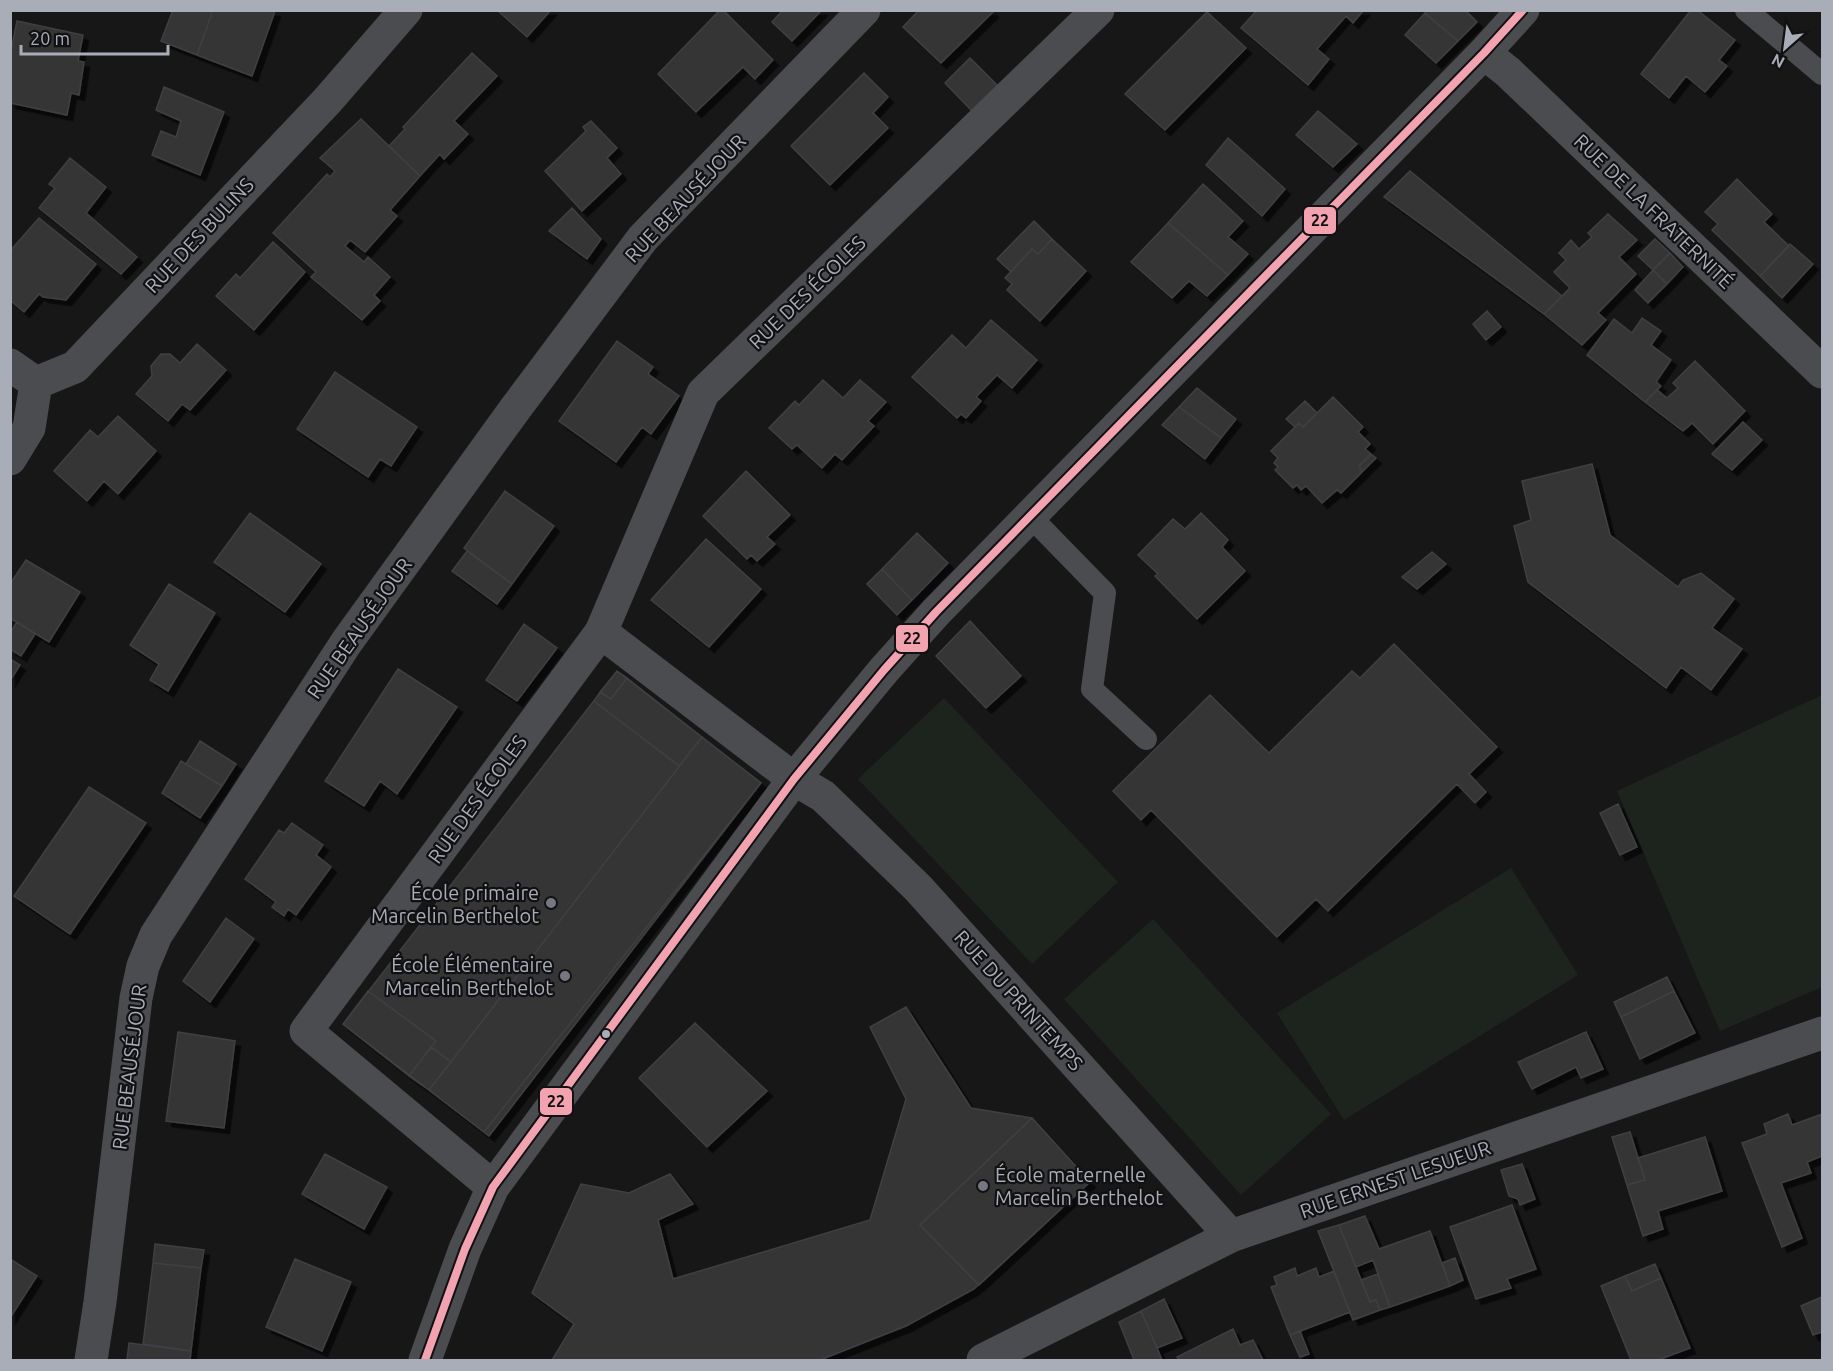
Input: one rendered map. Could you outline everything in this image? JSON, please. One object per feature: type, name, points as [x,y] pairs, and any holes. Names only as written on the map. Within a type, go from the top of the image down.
[{"type":"street","name":"RUE DES BULINS","points":[[10,459],[29,428],[23,374],[75,367],[327,100],[406,10]]},
{"type":"street","name":"RUE BEAUSÉJOUR","points":[[91,1360],[102,1291],[136,998],[142,966],[156,934],[346,644],[501,428],[643,238],[864,10]]},
{"type":"street","name":"RUE DES ÉCOLES","points":[[493,1187],[306,1031],[601,632],[703,393],[1098,10]]},
{"type":"street","points":[[425,1360],[465,1249],[493,1187],[794,779],[884,670],[936,612],[1484,53],[1523,10]]},
{"type":"street","name":"RUE DE LA FRATERNITÉ","points":[[1484,53],[1508,72],[1822,372]]},
{"type":"street","points":[[601,632],[794,779]]},
{"type":"street","name":"RUE DU PRINTEMPS","points":[[794,779],[823,796],[918,888],[1231,1236]]},
{"type":"street","name":"RUE ERNEST LESUEUR","points":[[983,1360],[1231,1236],[1822,1033]]},
{"type":"lane","points":[[1746,10],[1822,74]]},
{"type":"lane","points":[[1029,515],[1105,593],[1092,689],[1146,739]]},
{"type":"shaded area","points":[[1822,695],[1822,987],[1720,1031],[1617,791]]},
{"type":"shaded area","points":[[944,698],[1118,882],[1032,964],[858,779]]},
{"type":"shaded area","points":[[1511,868],[1578,975],[1344,1120],[1277,1013]]},
{"type":"shaded area","points":[[1153,919],[1331,1114],[1241,1195],[1064,999]]},
{"type":"building","points":[[173,10],[213,10],[197,55],[161,41]]},
{"type":"building","points":[[213,10],[275,11],[252,76],[197,55]]},
{"type":"building","points":[[497,10],[551,10],[527,37]]},
{"type":"building","points":[[720,10],[723,10],[773,60],[755,79],[743,67],[696,112],[658,74]]},
{"type":"building","points":[[783,10],[822,10],[792,41],[772,22]]},
{"type":"building","points":[[919,10],[991,10],[993,12],[941,63],[903,27]]},
{"type":"building","points":[[1257,10],[1364,10],[1353,23],[1346,16],[1317,49],[1329,59],[1308,85],[1241,28]]},
{"type":"building","points":[[1427,10],[1465,10],[1477,22],[1458,41],[1425,13]]},
{"type":"building","points":[[1691,10],[1697,10],[1735,40],[1719,60],[1727,66],[1705,92],[1686,76],[1669,98],[1641,74]]},
{"type":"building","points":[[1207,12],[1246,48],[1165,130],[1125,94]]},
{"type":"building","points":[[1425,13],[1458,41],[1436,63],[1405,35]]},
{"type":"building","points":[[17,21],[83,35],[78,61],[84,62],[79,95],[71,93],[67,115],[10,103],[10,56]]},
{"type":"building","points":[[472,53],[497,76],[454,121],[468,134],[444,159],[440,154],[420,176],[389,146],[405,129],[403,127]]},
{"type":"building","points":[[970,58],[999,87],[973,112],[945,83]]},
{"type":"building","points":[[864,73],[888,97],[873,113],[888,128],[830,185],[791,146]]},
{"type":"building","points":[[164,87],[224,112],[200,175],[152,155],[161,131],[176,137],[181,121],[156,110]]},
{"type":"building","points":[[1318,111],[1357,144],[1333,167],[1296,135]]},
{"type":"building","points":[[361,119],[420,176],[390,210],[397,216],[365,252],[350,240],[345,246],[364,262],[368,257],[390,277],[374,295],[380,301],[362,320],[311,277],[316,272],[273,233],[327,174],[330,177],[335,171],[320,158]]},
{"type":"building","points":[[591,121],[617,148],[607,158],[621,174],[582,211],[545,171],[586,131],[583,127]]},
{"type":"building","points":[[1228,138],[1285,189],[1262,216],[1206,165]]},
{"type":"building","points":[[70,158],[106,187],[86,213],[137,257],[121,274],[39,208],[55,188],[49,184]]},
{"type":"building","points":[[1410,171],[1562,296],[1544,314],[1384,197]]},
{"type":"building","points":[[1737,179],[1772,214],[1764,222],[1789,246],[1760,276],[1712,230],[1718,224],[1705,212]]},
{"type":"building","points":[[1203,184],[1243,221],[1228,237],[1248,254],[1228,275],[1168,223]]},
{"type":"building","points":[[572,208],[601,239],[587,259],[549,231]]},
{"type":"building","points":[[1608,214],[1637,240],[1619,257],[1636,274],[1598,313],[1606,320],[1582,345],[1544,314],[1570,288],[1554,272],[1566,260],[1559,253],[1571,240],[1579,249],[1592,237],[1588,233]]},
{"type":"building","points":[[39,218],[96,264],[66,300],[43,297],[39,294],[24,312],[10,300],[10,251]]},
{"type":"building","points":[[1034,221],[1052,239],[1038,254],[1032,249],[1011,272],[997,259]]},
{"type":"building","points":[[1168,223],[1228,275],[1207,296],[1189,281],[1172,298],[1131,262]]},
{"type":"building","points":[[1052,239],[1086,271],[1040,321],[1007,290],[1012,284],[1005,278],[1032,249],[1038,254]]},
{"type":"building","points":[[1655,239],[1670,253],[1653,270],[1638,256]]},
{"type":"building","points":[[273,242],[305,272],[254,330],[216,296],[236,274],[240,278]]},
{"type":"building","points":[[1790,244],[1813,264],[1782,298],[1760,276]]},
{"type":"building","points":[[1670,253],[1683,267],[1667,284],[1653,270]]},
{"type":"building","points":[[1653,270],[1667,284],[1648,303],[1635,290]]},
{"type":"building","points":[[1487,311],[1501,327],[1486,340],[1473,324]]},
{"type":"building","points":[[1642,318],[1661,331],[1651,345],[1671,360],[1656,382],[1661,386],[1645,402],[1587,355],[1614,319],[1632,333]]},
{"type":"building","points":[[991,320],[1037,360],[1012,388],[997,375],[976,397],[981,401],[966,418],[961,414],[957,418],[912,377],[952,335],[966,348]]},
{"type":"building","points":[[617,341],[653,367],[648,374],[679,396],[651,434],[642,427],[616,462],[559,421]]},
{"type":"building","points":[[197,344],[226,370],[190,410],[182,404],[168,421],[136,394],[152,376],[151,366],[161,354],[170,354],[180,363]]},
{"type":"building","points":[[1695,361],[1745,411],[1713,444],[1692,423],[1683,431],[1645,402],[1657,390],[1667,398],[1678,388],[1673,383]]},
{"type":"building","points":[[335,372],[417,427],[391,466],[380,459],[368,477],[297,429]]},
{"type":"building","points":[[823,380],[843,398],[860,380],[886,402],[868,421],[874,426],[842,460],[835,454],[822,468],[797,445],[792,449],[769,428],[795,401],[799,405]]},
{"type":"building","points":[[1197,388],[1236,419],[1221,438],[1179,407]]},
{"type":"building","points":[[1333,397],[1363,427],[1358,432],[1370,444],[1365,449],[1371,454],[1359,466],[1362,472],[1341,493],[1337,490],[1322,503],[1306,486],[1301,490],[1297,485],[1293,488],[1275,470],[1278,467],[1274,463],[1278,458],[1271,451],[1299,423],[1303,427]]},
{"type":"building","points":[[1305,401],[1317,413],[1303,427],[1299,423],[1295,427],[1286,419]]},
{"type":"building","points":[[1179,407],[1221,438],[1205,459],[1162,425]]},
{"type":"building","points":[[118,416],[156,451],[118,494],[104,481],[87,501],[54,471],[90,430],[98,437]]},
{"type":"building","points":[[1743,422],[1762,440],[1732,470],[1712,454]]},
{"type":"building","points":[[1371,454],[1376,458],[1362,472],[1359,466]]},
{"type":"building","points":[[1592,464],[1610,535],[1678,587],[1683,580],[1701,573],[1734,599],[1712,628],[1742,649],[1711,690],[1681,667],[1666,688],[1528,582],[1514,526],[1531,520],[1522,481]]},
{"type":"building","points":[[746,471],[790,515],[767,537],[775,544],[757,561],[751,555],[747,559],[703,516]]},
{"type":"building","points":[[505,491],[554,526],[512,584],[464,548]]},
{"type":"building","points":[[250,513],[321,564],[285,612],[214,562]]},
{"type":"building","points":[[1201,513],[1228,540],[1222,547],[1245,571],[1197,619],[1155,576],[1158,574],[1138,555],[1173,519],[1185,529]]},
{"type":"building","points":[[917,533],[948,563],[912,600],[882,569]]},
{"type":"building","points":[[706,539],[761,589],[709,647],[651,600]]},
{"type":"building","points":[[467,551],[512,584],[497,604],[452,571]]},
{"type":"building","points":[[1432,552],[1446,564],[1417,589],[1402,577]]},
{"type":"building","points":[[26,560],[80,592],[49,642],[10,618],[10,584]]},
{"type":"building","points":[[882,569],[912,600],[897,615],[867,584]]},
{"type":"building","points":[[169,584],[215,613],[168,691],[150,680],[159,664],[130,645]]},
{"type":"building","points":[[970,621],[1021,676],[986,708],[936,656]]},
{"type":"building","points":[[17,622],[35,634],[21,656],[10,649],[10,633]]},
{"type":"building","points":[[524,624],[557,648],[517,701],[486,680]]},
{"type":"building","points":[[1394,644],[1497,747],[1469,774],[1486,792],[1475,803],[1457,784],[1328,911],[1316,899],[1277,937],[1151,810],[1141,820],[1113,791],[1210,695],[1269,753],[1352,671],[1360,678]]},
{"type":"building","points":[[10,659],[20,665],[10,681]]},
{"type":"building","points":[[398,669],[457,707],[397,794],[380,781],[364,806],[325,781]]},
{"type":"building","points":[[617,671],[627,678],[611,699],[600,692]]},
{"type":"building","name":"École primaire Marcelin Berthelot","points":[[617,671],[761,783],[484,1132],[343,1024]]},
{"type":"building","points":[[627,678],[702,737],[679,766],[594,701],[600,692],[611,699]]},
{"type":"building","name":"École Élémentaire Marcelin Berthelot","points":[[702,737],[761,783],[489,1136],[429,1090]]},
{"type":"building","points":[[200,741],[236,764],[222,786],[186,764]]},
{"type":"building","points":[[181,761],[222,786],[200,818],[162,793]]},
{"type":"building","points":[[89,787],[146,823],[70,934],[14,896]]},
{"type":"building","points":[[1618,804],[1637,847],[1620,855],[1600,813]]},
{"type":"building","points":[[292,823],[323,845],[316,855],[331,867],[296,915],[288,909],[284,916],[272,907],[276,902],[245,879],[279,830],[284,833]]},
{"type":"building","points":[[226,918],[254,939],[210,1002],[183,981]]},
{"type":"building","points":[[1667,977],[1674,991],[1621,1017],[1614,1002]]},
{"type":"building","points":[[368,991],[436,1041],[409,1076],[343,1024]]},
{"type":"building","points":[[1674,991],[1695,1033],[1640,1059],[1621,1017]]},
{"type":"building","name":"École maternelle Marcelin Berthelot","points":[[906,1007],[971,1108],[1032,1118],[1090,1182],[974,1289],[906,1326],[820,1360],[552,1360],[574,1324],[532,1293],[581,1184],[629,1193],[670,1174],[693,1204],[658,1220],[673,1279],[870,1220],[906,1099],[870,1027]]},
{"type":"building","points":[[695,1023],[767,1091],[707,1147],[639,1078]]},
{"type":"building","points":[[178,1032],[235,1041],[224,1128],[166,1121]]},
{"type":"building","points":[[1586,1032],[1603,1069],[1581,1078],[1576,1067],[1532,1089],[1518,1062]]},
{"type":"building","points":[[431,1047],[451,1062],[429,1090],[409,1076]]},
{"type":"building","points":[[1788,1114],[1792,1125],[1822,1114],[1822,1156],[1807,1162],[1811,1173],[1781,1183],[1802,1238],[1782,1247],[1742,1143],[1767,1134],[1764,1124]]},
{"type":"building","points":[[1032,1118],[1090,1182],[979,1285],[920,1225]]},
{"type":"building","points":[[1630,1132],[1645,1180],[1627,1185],[1612,1137]]},
{"type":"building","points":[[1705,1137],[1722,1191],[1658,1211],[1663,1229],[1643,1236],[1627,1185],[1645,1180],[1638,1158]]},
{"type":"building","points":[[325,1154],[387,1187],[364,1229],[302,1194]]},
{"type":"building","points":[[1522,1164],[1535,1199],[1520,1205],[1518,1199],[1509,1196],[1501,1170]]},
{"type":"building","points":[[1512,1205],[1536,1269],[1507,1279],[1511,1288],[1476,1299],[1450,1227]]},
{"type":"building","points":[[1365,1216],[1379,1249],[1430,1231],[1450,1286],[1390,1307],[1373,1260],[1356,1267],[1339,1225]]},
{"type":"building","points":[[1339,1225],[1370,1302],[1376,1300],[1380,1310],[1353,1320],[1318,1231]]},
{"type":"building","points":[[155,1244],[204,1250],[201,1268],[153,1263]]},
{"type":"building","points":[[1455,1258],[1463,1280],[1450,1286],[1442,1263]]},
{"type":"building","points":[[10,1259],[37,1276],[10,1318]]},
{"type":"building","points":[[295,1259],[351,1282],[322,1351],[266,1327]]},
{"type":"building","points":[[153,1263],[201,1268],[191,1351],[143,1344]]},
{"type":"building","points":[[1655,1264],[1661,1278],[1632,1291],[1625,1276]]},
{"type":"building","points":[[1295,1268],[1297,1276],[1316,1268],[1319,1277],[1334,1271],[1350,1312],[1290,1335],[1271,1287],[1277,1285],[1274,1277]]},
{"type":"building","points":[[1378,1274],[1390,1307],[1380,1310],[1376,1300],[1370,1302],[1361,1280]]},
{"type":"building","points":[[1625,1276],[1632,1291],[1661,1278],[1690,1348],[1658,1360],[1631,1360],[1601,1286]]},
{"type":"building","points":[[1822,1297],[1822,1332],[1813,1335],[1801,1306]]},
{"type":"building","points":[[1164,1299],[1182,1338],[1157,1348],[1141,1311]]},
{"type":"building","points":[[1141,1311],[1162,1360],[1134,1360],[1119,1322]]},
{"type":"building","points":[[1233,1329],[1240,1345],[1253,1340],[1263,1360],[1179,1360],[1177,1357]]},
{"type":"building","points":[[1300,1331],[1309,1354],[1300,1357],[1290,1335]]},
{"type":"building","points":[[129,1343],[191,1351],[190,1360],[127,1360]]},
{"type":"transit line","name":"22","points":[[425,1360],[465,1249],[493,1187],[794,779],[884,670],[936,612],[1484,53],[1523,10]]},
{"type":"place","name":"École primaire Marcelin Berthelot","points":[[551,903]]},
{"type":"place","name":"École Élémentaire Marcelin Berthelot","points":[[565,976]]},
{"type":"place","name":"École maternelle Marcelin Berthelot","points":[[983,1186]]}]
